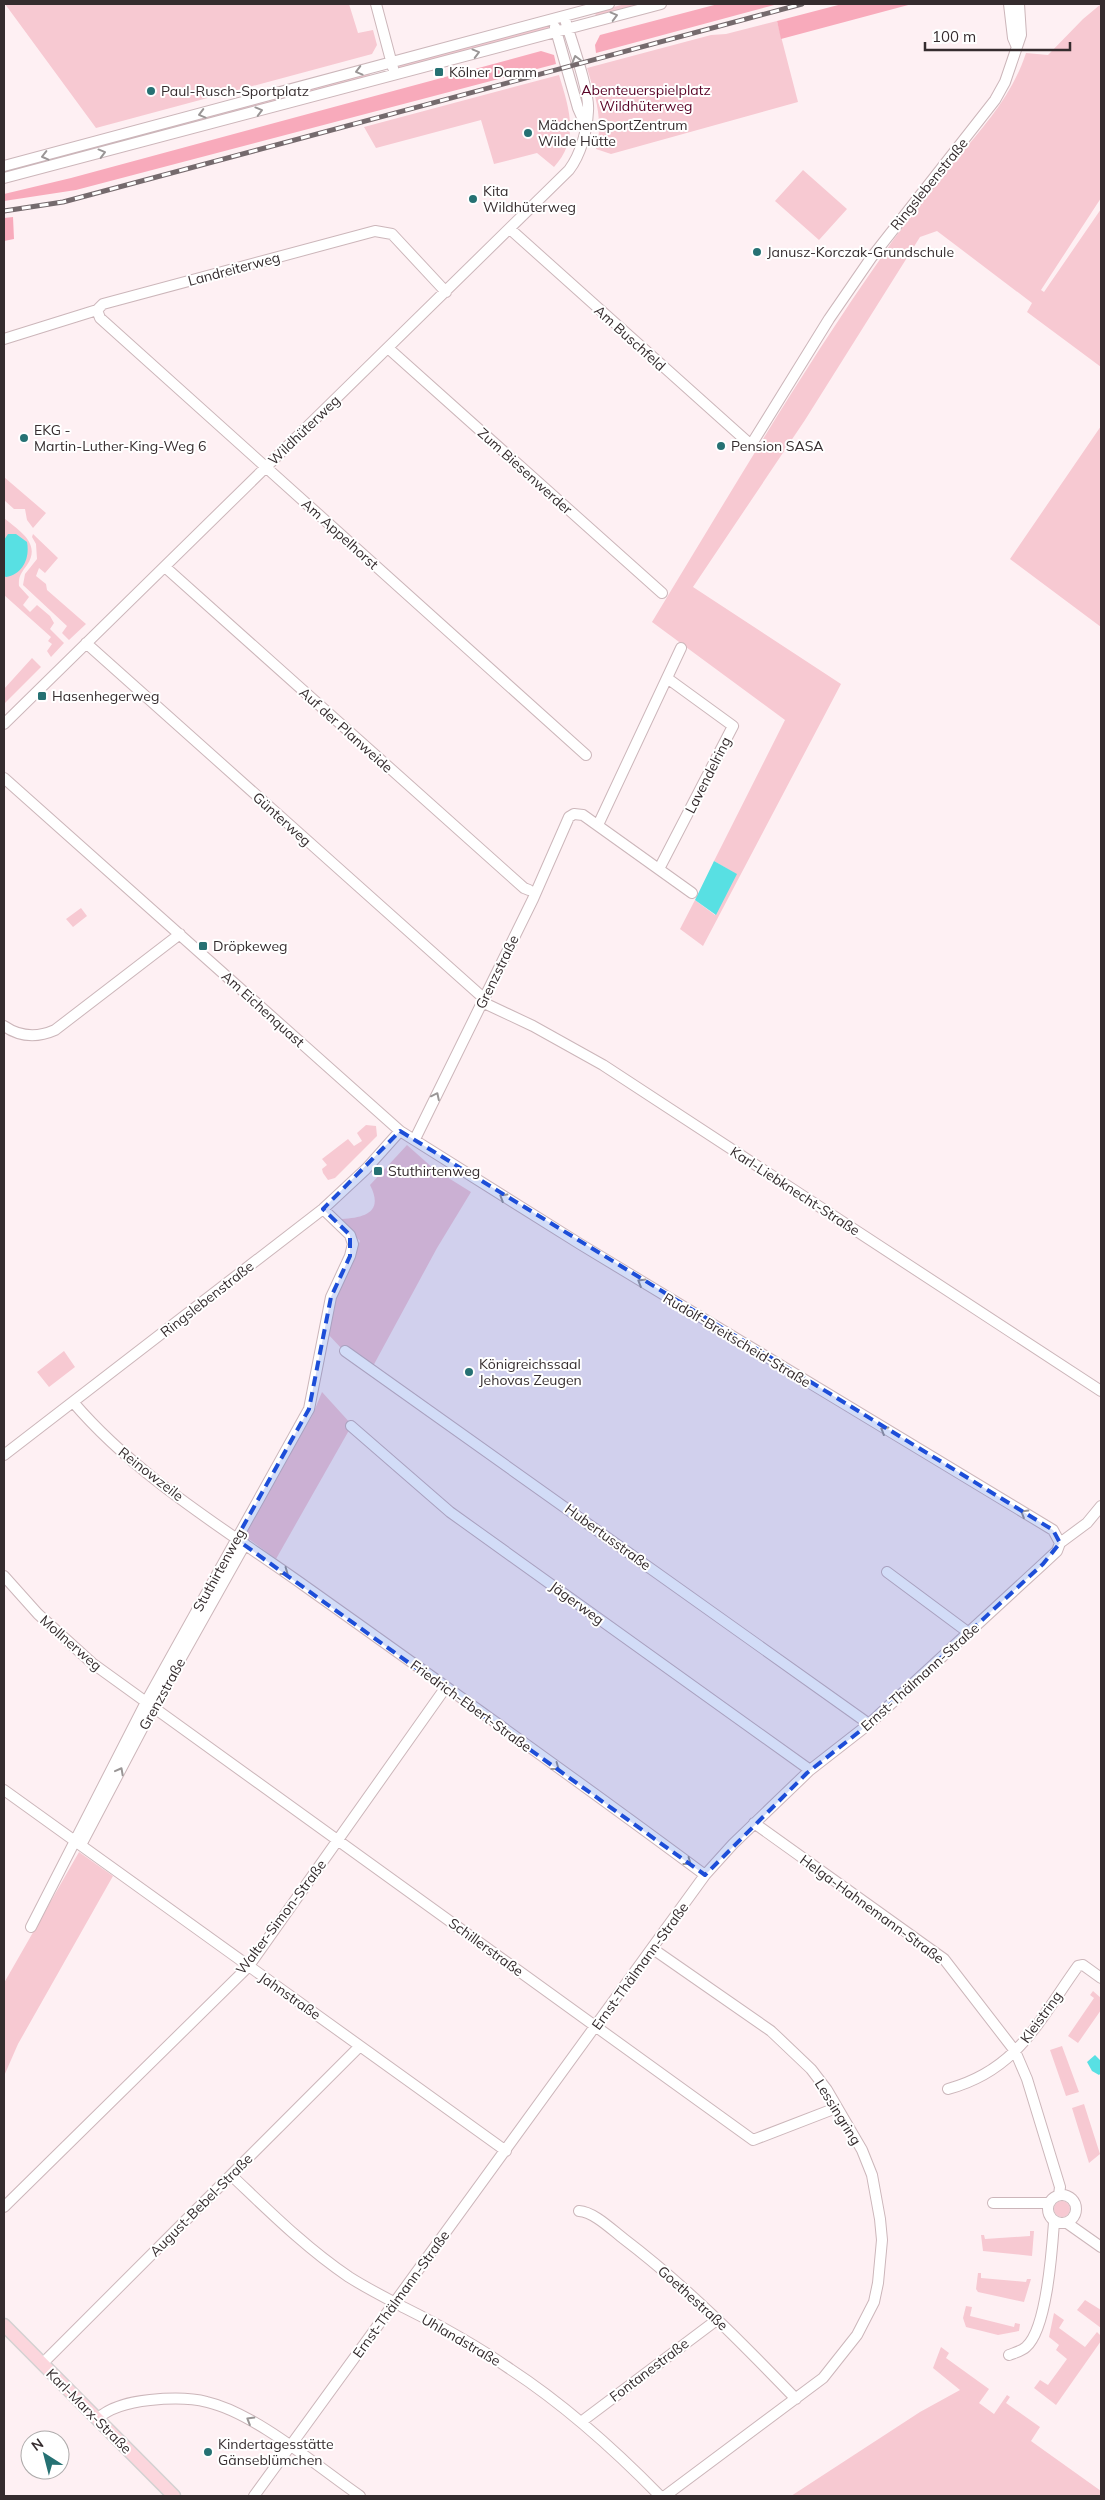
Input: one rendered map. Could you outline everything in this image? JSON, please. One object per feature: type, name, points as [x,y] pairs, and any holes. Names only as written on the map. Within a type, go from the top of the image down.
[{"type":"main road","name":"Karl-Marx-Straße","points":[[4,2325],[174,2496]]},
{"type":"street","points":[[376,4],[395,75]]},
{"type":"street","points":[[4,166],[609,4]]},
{"type":"street","points":[[4,178],[661,4]]},
{"type":"street","name":"Ringslebenstraße","points":[[1008,4],[1013,38],[1016,45]]},
{"type":"street","name":"Ringslebenstraße","points":[[751,445],[829,319],[871,258],[996,100],[1008,73],[1021,35],[1020,4]]},
{"type":"street","name":"Wildhüterweg","points":[[4,724],[560,181],[573,165],[580,152],[588,111],[587,100],[564,16]]},
{"type":"street","points":[[553,19],[578,108],[585,124]]},
{"type":"street","name":"Am Buschfeld","points":[[510,230],[751,445]]},
{"type":"street","name":"Landreiterweg","points":[[4,339],[97,310],[104,304],[375,231],[384,231],[392,234],[446,292]]},
{"type":"street","name":"Am Appelhorst","points":[[97,310],[100,318],[586,755]]},
{"type":"street","name":"Zum Biesenwerder","points":[[388,348],[662,593]]},
{"type":"street","name":"Auf der Planweide","points":[[165,567],[524,888],[529,890]]},
{"type":"street","name":"Günterweg","points":[[86,643],[481,998]]},
{"type":"street","points":[[681,648],[598,825],[692,893]]},
{"type":"street","name":"Lavendelring","points":[[659,869],[733,726],[667,678]]},
{"type":"street","name":"Am Eichenquast","points":[[4,778],[400,1131],[413,1138]]},
{"type":"street","name":"Grenzstraße","points":[[413,1138],[481,998],[533,899],[566,822],[574,814],[583,815],[598,825]]},
{"type":"street","points":[[4,1026],[14,1032],[32,1036],[55,1030],[180,934]]},
{"type":"street","name":"Karl-Liebknecht-Straße","points":[[481,998],[604,1065],[1101,1391]]},
{"type":"street","name":"Ringslebenstraße","points":[[4,1455],[323,1209],[366,1169],[400,1131]]},
{"type":"street","name":"Rudolf-Breitscheid-Straße","points":[[413,1138],[580,1244],[1053,1530],[1060,1543]]},
{"type":"street","name":"Stuthirtenweg","points":[[31,1927],[78,1843],[309,1409],[331,1297],[350,1256],[353,1244],[350,1235],[323,1209]]},
{"type":"street","name":"Hubertusstraße","points":[[346,1351],[869,1724]]},
{"type":"street","name":"Reinowzeile","points":[[73,1402],[118,1449],[240,1541]]},
{"type":"street","name":"Jägerweg","points":[[351,1426],[450,1512],[810,1770]]},
{"type":"street","name":"Ernst-Thälmann-Straße","points":[[254,2496],[705,1875],[754,1823],[810,1770],[869,1724],[1057,1551],[1060,1543],[1086,1523],[1101,1506]]},
{"type":"street","name":"Friedrich-Ebert-Straße","points":[[240,1541],[446,1687],[705,1875]]},
{"type":"street","points":[[887,1572],[969,1633]]},
{"type":"street","name":"Mollnerweg","points":[[4,1576],[38,1614],[66,1641],[150,1705]]},
{"type":"street","name":"Walter-Simon-Straße","points":[[4,2208],[248,1966],[446,1687]]},
{"type":"street","name":"Schillerstraße","points":[[150,1705],[753,2140],[836,2108]]},
{"type":"street","name":"Jahnstraße","points":[[4,1790],[506,2150]]},
{"type":"street","name":"Helga-Hahnemann-Straße","points":[[754,1823],[944,1959],[1015,2050],[1027,2079],[1060,2187],[1059,2195]]},
{"type":"street","name":"Lessingring","points":[[652,1949],[771,2031],[811,2069],[853,2131],[872,2175],[880,2220],[881,2263],[874,2302],[857,2334],[823,2378],[665,2496]]},
{"type":"street","name":"Kleistring","points":[[948,2089],[972,2082],[997,2068],[1028,2037],[1078,1966],[1083,1965],[1101,1978]]},
{"type":"street","name":"August-Bebel-Straße","points":[[42,2364],[360,2046]]},
{"type":"street","name":"Uhlandstraße","points":[[232,2176],[316,2253],[394,2303],[451,2332],[510,2368],[615,2450],[660,2496]]},
{"type":"street","points":[[993,2204],[1049,2203],[1059,2195],[1069,2197],[1076,2206],[1074,2216],[1066,2223]]},
{"type":"street","points":[[1008,2355],[1026,2348],[1037,2331],[1052,2255],[1054,2222],[1048,2213],[1049,2203]]},
{"type":"street","name":"Goethestraße","points":[[579,2211],[605,2224],[652,2260],[718,2319],[796,2399]]},
{"type":"street","points":[[1054,2222],[1066,2223],[1101,2247]]},
{"type":"street","name":"Fontanestraße","points":[[581,2422],[718,2319]]},
{"type":"street","points":[[97,2419],[104,2412],[134,2402],[172,2398],[206,2402],[235,2412],[290,2447],[360,2496]]},
{"type":"highlighted area","points":[[400,1131],[1053,1530],[1060,1543],[1043,1564],[869,1724],[807,1773],[705,1875],[236,1539],[309,1409],[331,1297],[350,1256],[350,1235],[323,1209]]},
{"type":"green space","name":"Paul-Rusch-Sportplatz","points":[[5,4],[349,4],[358,33],[373,30],[377,45],[372,54],[96,128]]},
{"type":"green space","points":[[625,4],[646,4],[596,17],[595,12]]},
{"type":"green space","points":[[1101,4],[1101,198],[1041,290],[1044,292],[1101,209],[1101,367],[1027,312],[1032,303],[937,231],[920,237],[805,420],[693,587],[841,684],[703,946],[680,929],[695,900],[715,915],[736,874],[714,861],[785,720],[652,622],[822,345],[901,229],[998,108],[1014,81],[1026,53],[1048,55],[1083,19]]},
{"type":"green space","name":"Abenteuerspielplatz Wildhüterweg","points":[[777,21],[798,102],[611,154],[596,149],[599,118],[587,68],[711,35],[726,34]]},
{"type":"green space","points":[[548,25],[550,29],[399,69],[398,66]]},
{"type":"green space","points":[[369,72],[371,78],[4,175],[4,170]]},
{"type":"green space","points":[[559,75],[569,111],[570,134],[562,156],[554,167],[537,153],[494,164],[481,120],[376,148],[364,127]]},
{"type":"green space","points":[[803,170],[847,209],[819,240],[775,201]]},
{"type":"green space","points":[[1101,426],[1101,627],[1010,559]]},
{"type":"green space","points":[[4,477],[46,513],[33,528],[27,520],[25,509],[14,509],[4,500]]},
{"type":"green space","points":[[4,518],[21,532],[32,550],[31,557],[19,579],[19,586],[29,597],[23,605],[30,612],[37,605],[50,616],[54,623],[50,629],[64,643],[51,657],[47,651],[52,644],[48,641],[51,637],[4,595]]},
{"type":"green space","points":[[33,534],[58,558],[45,573],[39,568],[36,576],[46,584],[47,590],[86,624],[69,640],[62,633],[67,626],[23,585],[25,574],[37,559]]},
{"type":"green space","points":[[32,658],[41,667],[4,704],[4,689]]},
{"type":"green space","points":[[81,908],[87,916],[73,927],[66,919]]},
{"type":"green space","points":[[366,1125],[376,1126],[377,1136],[335,1178],[328,1180],[322,1169],[327,1165],[322,1159],[348,1139],[354,1146],[362,1141],[357,1133]]},
{"type":"green space","points":[[407,1145],[434,1169],[471,1192],[437,1248],[372,1368],[342,1349],[326,1332],[332,1303],[360,1241],[342,1223],[342,1219],[358,1217],[370,1212],[375,1202],[370,1185]]},
{"type":"green space","points":[[64,1351],[75,1367],[49,1387],[37,1372]]},
{"type":"green space","points":[[322,1392],[352,1425],[276,1559],[242,1534],[312,1416]]},
{"type":"green space","points":[[79,1852],[113,1876],[18,2044],[4,2076],[4,1983]]},
{"type":"green space","points":[[1093,1991],[1101,1998],[1101,2010],[1078,2043],[1068,2036],[1094,1998],[1090,1995]]},
{"type":"green space","points":[[1062,2046],[1079,2092],[1066,2096],[1050,2050]]},
{"type":"green space","points":[[1084,2104],[1100,2154],[1089,2163],[1072,2108]]},
{"type":"green space","points":[[1062,2201],[1068,2203],[1070,2209],[1068,2215],[1062,2217],[1056,2215],[1054,2209],[1056,2203]]},
{"type":"green space","points":[[1030,2231],[1034,2231],[1032,2256],[983,2251],[981,2235],[984,2235],[985,2239],[1030,2236]]},
{"type":"green space","points":[[978,2273],[981,2273],[981,2278],[1026,2282],[1027,2279],[1031,2279],[1024,2302],[978,2292],[976,2289]]},
{"type":"green space","points":[[1085,2300],[1101,2310],[1101,2328],[1077,2310]]},
{"type":"green space","points":[[966,2306],[972,2307],[970,2316],[1014,2327],[1015,2323],[1020,2324],[1019,2331],[998,2335],[966,2327],[963,2318]]},
{"type":"green space","points":[[1054,2313],[1064,2320],[1059,2328],[1085,2347],[1097,2332],[1101,2336],[1101,2341],[1056,2405],[1034,2388],[1040,2380],[1048,2385],[1067,2359],[1056,2350],[1059,2345],[1049,2337]]},
{"type":"green space","points":[[941,2347],[949,2353],[946,2358],[989,2389],[979,2403],[994,2414],[1007,2395],[1010,2397],[1006,2403],[1040,2427],[1031,2441],[1101,2491],[1101,2496],[791,2496],[920,2412],[960,2390],[933,2368]]},
{"type":"shaded area","points":[[718,4],[778,4],[596,53],[595,45],[600,35]]},
{"type":"shaded area","points":[[842,4],[912,4],[781,39],[777,21]]},
{"type":"shaded area","points":[[541,51],[554,55],[556,64],[76,190],[4,201],[4,194],[71,178]]},
{"type":"shaded area","points":[[13,217],[14,239],[4,241],[4,218]]},
{"type":"water","points":[[8,534],[16,534],[27,542],[28,548],[26,559],[21,569],[17,573],[6,577],[4,576],[4,540]]},
{"type":"water","points":[[714,861],[737,874],[716,915],[695,900]]},
{"type":"water","points":[[1095,2055],[1101,2061],[1101,2073],[1099,2075],[1092,2071],[1087,2062]]},
{"type":"railway","points":[[4,211],[63,202],[802,4]]},
{"type":"place","name":"Kölner Damm","points":[[439,72]]},
{"type":"place","name":"Paul-Rusch-Sportplatz","points":[[151,91]]},
{"type":"place","name":"MädchenSportZentrum Wilde Hütte","points":[[528,133]]},
{"type":"place","name":"Kita Wildhüterweg","points":[[473,199]]},
{"type":"place","name":"Janusz-Korczak-Grundschule","points":[[757,252]]},
{"type":"place","name":"EKG - Martin-Luther-King-Weg 6","points":[[24,438]]},
{"type":"place","name":"Pension SASA","points":[[721,446]]},
{"type":"place","name":"Hasenhegerweg","points":[[42,696]]},
{"type":"place","name":"Dröpkeweg","points":[[203,946]]},
{"type":"place","name":"Stuthirtenweg","points":[[378,1171]]},
{"type":"place","name":"Königreichssaal Jehovas Zeugen","points":[[469,1372]]},
{"type":"place","name":"Kindertagesstätte Gänseblümchen","points":[[208,2452]]}]
